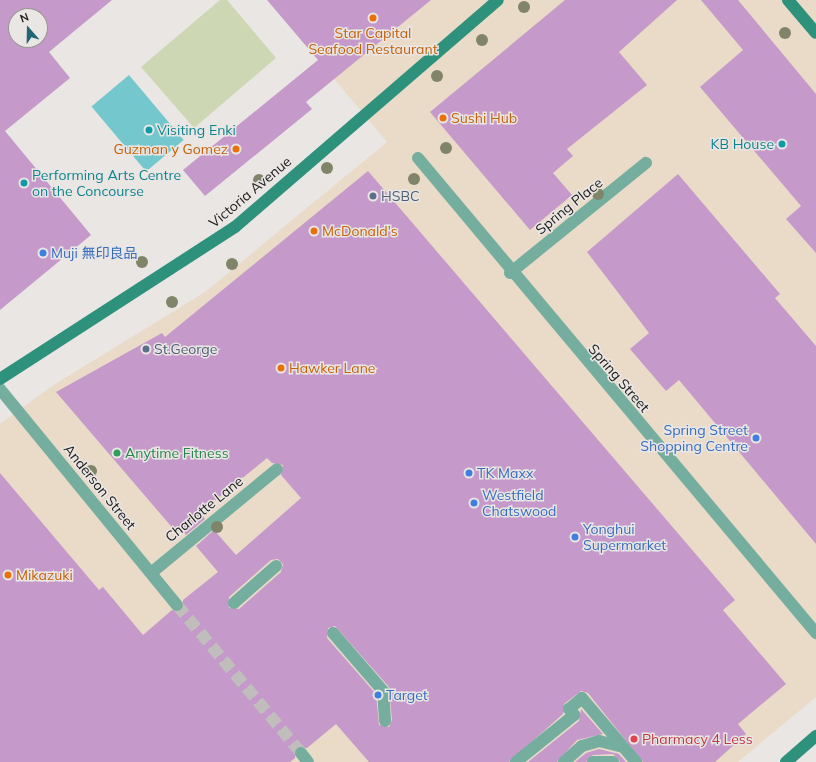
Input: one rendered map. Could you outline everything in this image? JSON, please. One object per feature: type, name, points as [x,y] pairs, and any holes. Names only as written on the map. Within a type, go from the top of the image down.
[{"type":"street","name":"Victoria Avenue","points":[[0,379],[235,227],[498,0]]},
{"type":"street","points":[[788,0],[816,33]]},
{"type":"street","name":"Spring Street","points":[[418,158],[510,273],[816,633]]},
{"type":"street","name":"Spring Place","points":[[510,273],[646,163]]},
{"type":"street","name":"Anderson Street","points":[[0,389],[177,605]]},
{"type":"street","name":"Charlotte Lane","points":[[151,573],[277,469]]},
{"type":"street","points":[[234,603],[276,566]]},
{"type":"street","points":[[333,633],[383,691],[385,721]]},
{"type":"street","points":[[516,762],[572,712],[582,698],[636,762]]},
{"type":"street","points":[[572,712],[592,710]]},
{"type":"street","points":[[786,762],[797,757],[816,736]]},
{"type":"street","points":[[564,762],[582,746],[599,742],[623,747]]},
{"type":"street","points":[[593,762],[613,762]]},
{"type":"shaded area","points":[[268,0],[816,0],[816,697],[738,762],[0,762],[0,424],[52,386],[205,292],[387,142]]},
{"type":"green space","points":[[220,0],[227,0],[276,58],[194,128],[141,67]]},
{"type":"water","points":[[129,75],[184,140],[146,172],[91,106]]},
{"type":"building","name":"Performing Arts Centre on the Concourse","points":[[0,0],[112,0],[49,52],[70,78],[5,131],[91,235],[0,310]]},
{"type":"building","points":[[267,0],[431,0],[306,102],[312,109],[205,196],[183,170],[318,60]]},
{"type":"building","points":[[565,0],[677,0],[619,52],[647,85],[567,149],[573,156],[553,173],[572,195],[530,230],[430,112]]},
{"type":"building","name":"KB House","points":[[701,0],[738,0],[816,94],[816,253],[786,219],[801,206],[700,87],[743,50]]},
{"type":"building","name":"Westfield Chatswood","points":[[368,171],[735,600],[723,610],[786,684],[738,724],[746,734],[715,762],[643,762],[588,693],[581,691],[564,704],[563,714],[509,762],[369,762],[336,724],[307,748],[296,747],[295,758],[290,762],[0,762],[0,473],[99,590],[103,587],[143,635],[172,610],[182,611],[183,600],[218,572],[196,546],[214,530],[236,555],[301,498],[281,475],[283,465],[272,463],[267,458],[200,513],[205,519],[186,535],[181,529],[176,532],[56,392],[162,333],[165,337]],"holes":[[[278,559],[283,564],[281,572],[239,609],[229,608],[229,597],[271,560]],[[335,626],[389,687],[392,720],[389,727],[379,725],[376,694],[327,638],[328,628]]]},
{"type":"building","points":[[678,174],[780,294],[775,298],[816,346],[816,544],[679,380],[666,391],[630,349],[649,333],[587,252]]},
{"type":"building","points":[[581,709],[603,734],[577,740],[557,762],[528,762],[579,721]]},
{"type":"building","points":[[599,749],[619,754],[626,762],[620,762],[613,754],[593,755],[586,762],[575,762],[586,753]]},
{"type":"tunnel","points":[[177,605],[301,753]]},
{"type":"place","name":"Star Capital Seafood Restaurant","points":[[373,18]]},
{"type":"place","name":"Sushi Hub","points":[[443,118]]},
{"type":"place","name":"Visiting Enki","points":[[149,130]]},
{"type":"place","name":"KB House","points":[[782,144]]},
{"type":"place","name":"Guzman y Gomez","points":[[236,149]]},
{"type":"place","name":"Performing Arts Centre on the Concourse","points":[[24,183]]},
{"type":"place","name":"HSBC","points":[[373,196]]},
{"type":"place","name":"McDonald's","points":[[314,231]]},
{"type":"place","name":"Muji 無印良品","points":[[43,253]]},
{"type":"place","name":"St.George","points":[[146,349]]},
{"type":"place","name":"Hawker Lane","points":[[281,368]]},
{"type":"place","name":"Spring Street Shopping Centre","points":[[756,438]]},
{"type":"place","name":"Anytime Fitness","points":[[117,453]]},
{"type":"place","name":"TK Maxx","points":[[469,473]]},
{"type":"place","name":"Westfield Chatswood","points":[[474,503]]},
{"type":"place","name":"Yonghui Supermarket","points":[[575,537]]},
{"type":"place","name":"Mikazuki","points":[[8,575]]},
{"type":"place","name":"Target","points":[[378,695]]},
{"type":"place","name":"Pharmacy 4 Less","points":[[634,739]]}]
